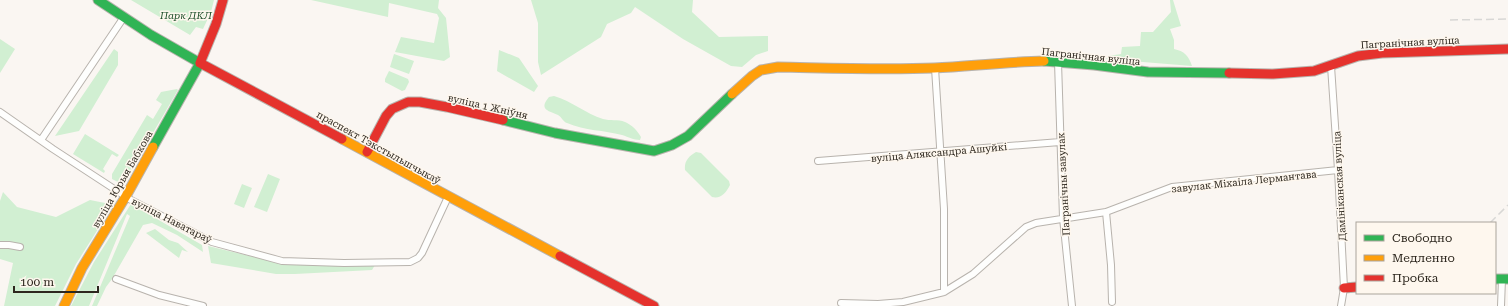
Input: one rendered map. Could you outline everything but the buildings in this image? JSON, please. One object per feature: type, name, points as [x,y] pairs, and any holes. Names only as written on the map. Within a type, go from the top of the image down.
[{"type":"main road","name":"праспект Тэкстыльшчыкаў","points":[[98,0],[172,48],[654,306]]},
{"type":"main road","name":"вуліца Юрыя Бабкова","points":[[64,306],[82,268],[126,196],[200,62],[207,48],[223,0]]},
{"type":"main road","name":"Пагранічная вуліца","points":[[628,147],[654,151],[669,148],[678,143],[696,130],[752,76],[767,68],[894,69],[935,68],[1005,62],[1058,62],[1148,72],[1194,74],[1273,74],[1308,72],[1331,66],[1358,56],[1382,53],[1508,49]]},
{"type":"main road","name":"вуліца 1 Жніўня","points":[[367,152],[386,116],[392,109],[408,102],[420,102],[447,107],[555,133],[628,147]]},
{"type":"main road","points":[[1344,288],[1356,287]]},
{"type":"street","points":[[41,140],[124,17]]},
{"type":"street","name":"Пагранічны завулак","points":[[1058,62],[1063,218],[1072,306]]},
{"type":"street","name":"Дамініканская вуліца","points":[[1331,66],[1344,288],[1341,306]]},
{"type":"street","points":[[935,68],[944,209],[944,292]]},
{"type":"street","name":"вуліца Наватараў","points":[[0,112],[52,149],[126,196],[204,239],[282,261],[410,262],[418,258],[448,197]]},
{"type":"street","name":"вуліца Аляксандра Ашуйкі","points":[[818,161],[1060,142]]},
{"type":"street","name":"завулак Міхаіла Лермантава","points":[[841,303],[878,304],[903,302],[944,292],[973,274],[1026,227],[1043,221],[1106,212],[1172,188],[1338,170]]},
{"type":"street","points":[[1106,212],[1111,265],[1112,302]]},
{"type":"street","points":[[0,245],[20,247]]},
{"type":"street","points":[[116,279],[165,297],[203,306]]},
{"type":"street","points":[[1501,306],[1502,279]]},
{"type":"green space","name":"Парк ДКЛ","points":[[131,0],[214,0],[211,12],[203,29],[196,27],[190,35]]},
{"type":"green space","points":[[311,0],[439,0],[438,8],[446,18],[450,57],[444,61],[395,52],[401,37],[434,43],[439,18],[437,14],[389,3],[388,17]]},
{"type":"green space","points":[[531,0],[693,0],[692,12],[719,37],[768,36],[768,51],[756,55],[742,67],[731,66],[683,39],[635,7],[631,13],[607,24],[601,37],[541,75],[538,62],[538,23]]},
{"type":"green space","points":[[1170,0],[1173,0],[1181,26],[1170,29],[1174,40],[1174,49],[1186,54],[1192,66],[1106,59],[1108,56],[1121,54],[1122,47],[1140,46],[1141,32],[1153,32],[1171,12]]},
{"type":"green space","points":[[0,39],[15,49],[0,73]]},
{"type":"green space","points":[[114,49],[118,52],[118,65],[79,131],[55,136]]},
{"type":"green space","points":[[499,50],[519,58],[538,86],[534,92],[497,71]]},
{"type":"green space","points":[[394,54],[414,61],[409,74],[390,67]]},
{"type":"green space","points":[[389,71],[408,79],[409,82],[405,90],[402,91],[385,82]]},
{"type":"green space","points":[[178,90],[125,181],[120,179],[118,182],[112,179],[112,174],[147,115],[153,119],[162,104],[156,100],[161,92]]},
{"type":"green space","points":[[554,96],[561,98],[597,117],[606,120],[617,120],[628,123],[638,132],[641,137],[640,140],[615,133],[581,128],[566,122],[559,116],[548,111],[544,105],[549,97]]},
{"type":"green space","points":[[85,134],[119,155],[117,157],[112,154],[103,169],[105,171],[104,173],[73,154]]},
{"type":"green space","points":[[696,152],[701,153],[729,181],[730,185],[721,196],[712,197],[685,170],[685,164],[688,159]]},
{"type":"green space","points":[[268,174],[280,179],[267,212],[254,207]]},
{"type":"green space","points":[[242,184],[252,188],[244,208],[234,204]]},
{"type":"green space","points":[[3,192],[17,207],[56,217],[90,200],[105,203],[112,207],[76,264],[55,306],[4,306],[13,263],[0,259],[0,201]]},
{"type":"green space","points":[[131,204],[202,245],[203,252],[177,235],[152,223],[143,225],[106,287],[97,306],[92,306],[130,216],[127,214],[89,306],[71,306],[94,262]]},
{"type":"green space","points":[[155,229],[169,240],[178,243],[188,252],[182,250],[179,258],[146,233]]},
{"type":"green space","points":[[208,246],[279,263],[296,265],[375,265],[372,270],[276,274],[211,263]]},
{"type":"railway","points":[[1450,20],[1508,19]]},
{"type":"railway","points":[[1491,222],[1508,205]]},
{"type":"traffic: fast","points":[[98,0],[151,35],[200,63],[153,147]]},
{"type":"traffic: fast","points":[[1044,61],[1094,65],[1148,72],[1229,73]]},
{"type":"traffic: fast","points":[[503,120],[555,133],[654,151],[672,145],[688,136],[732,94]]},
{"type":"traffic: fast","points":[[1496,279],[1508,279]]},
{"type":"traffic: slow","points":[[732,94],[761,70],[778,67],[914,69],[1044,61]]},
{"type":"traffic: slow","points":[[342,139],[560,256]]},
{"type":"traffic: slow","points":[[64,306],[82,268],[126,196],[153,147]]},
{"type":"traffic: jam","points":[[223,0],[216,24],[200,63],[342,139]]},
{"type":"traffic: jam","points":[[1229,73],[1273,74],[1314,71],[1358,56],[1382,53],[1508,49]]},
{"type":"traffic: jam","points":[[367,152],[386,116],[392,109],[408,102],[420,102],[447,107],[503,120]]},
{"type":"traffic: jam","points":[[560,256],[654,306]]},
{"type":"traffic: jam","points":[[1344,288],[1356,287]]}]
